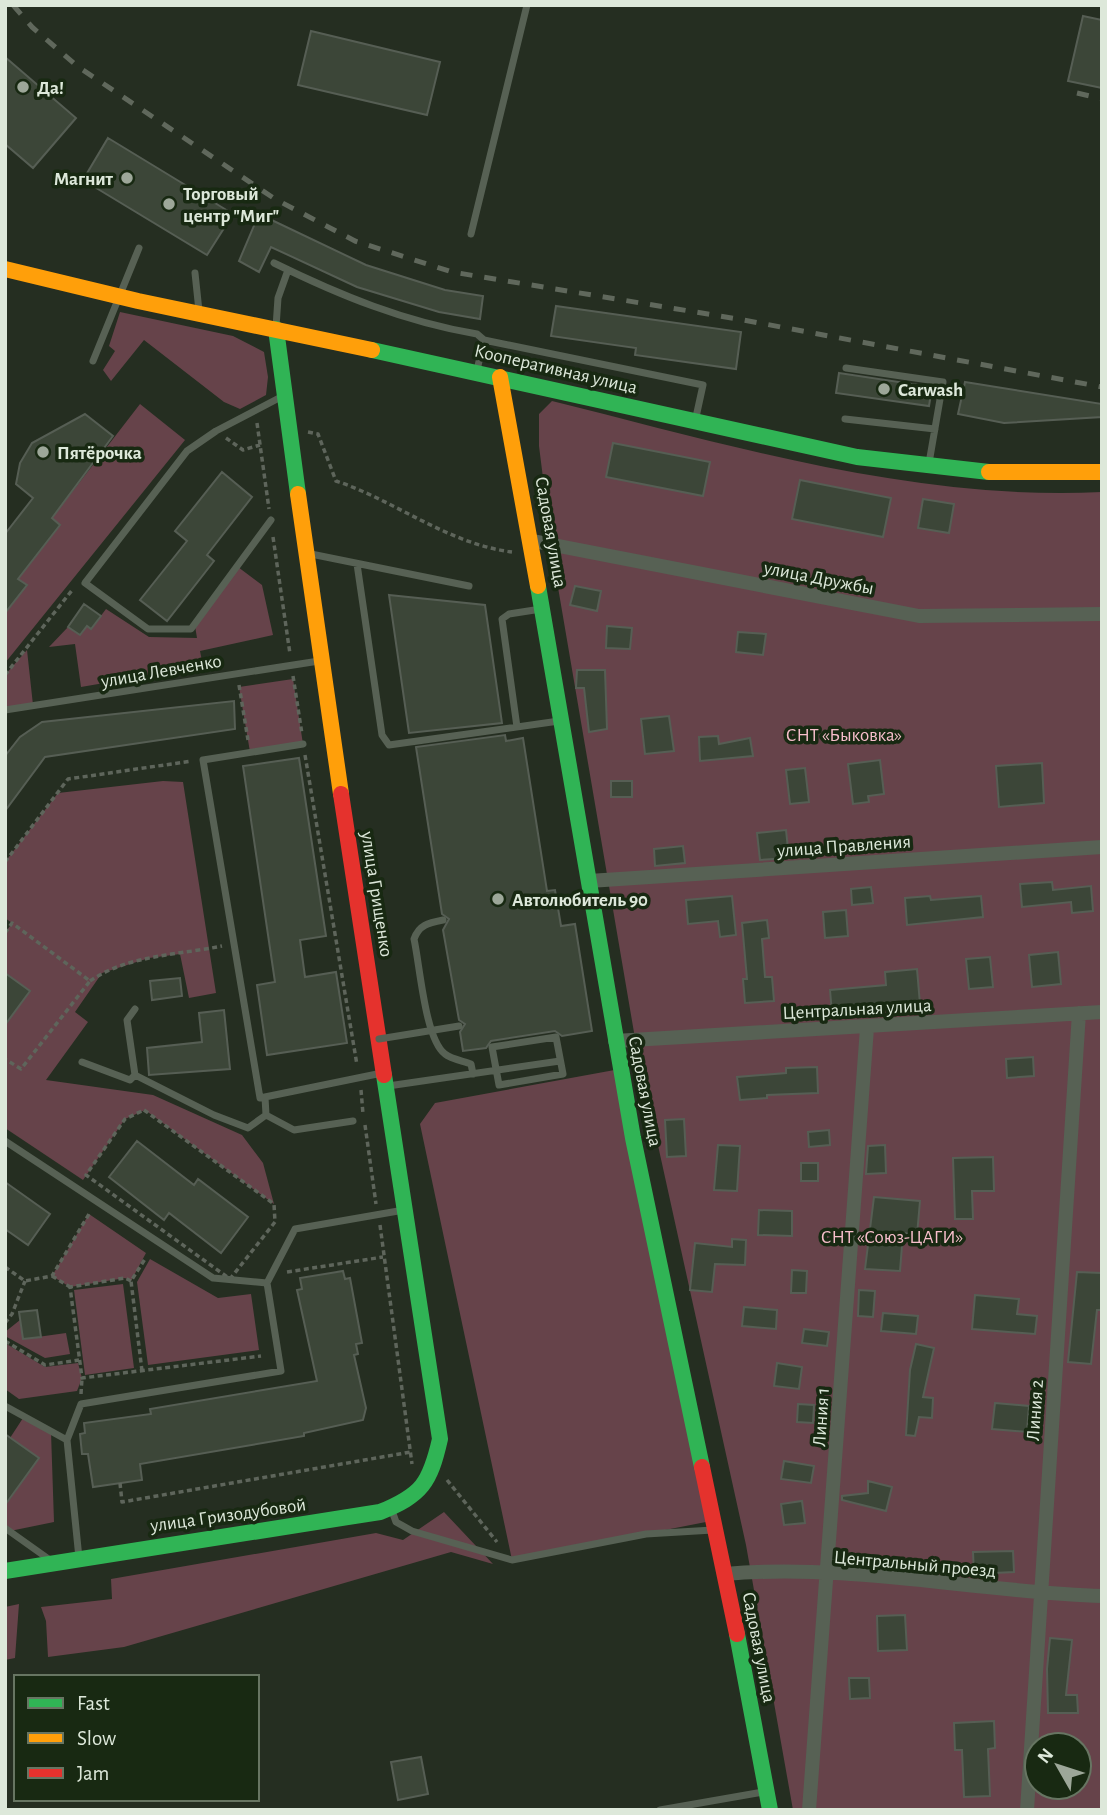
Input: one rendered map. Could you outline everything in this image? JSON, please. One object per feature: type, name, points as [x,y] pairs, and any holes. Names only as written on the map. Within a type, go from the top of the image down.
[{"type":"street","name":"Кооперативная улица","points":[[7,271],[500,377],[815,449],[977,472],[1102,472]]},
{"type":"street","name":"улица Грищенко","points":[[276,329],[321,660],[440,1439],[435,1464]]},
{"type":"street","name":"Садовая улица","points":[[500,377],[534,548],[615,1041],[713,1530],[725,1574],[770,1810]]},
{"type":"street","name":"улица Дружбы","points":[[534,548],[919,616],[1102,614]]},
{"type":"street","name":"улица Правления","points":[[589,881],[1102,847]]},
{"type":"street","name":"Центральная улица","points":[[615,1041],[1102,1012]]},
{"type":"street","name":"Линия 2","points":[[1027,1810],[1079,1013]]},
{"type":"street","name":"Линия 1","points":[[809,1810],[867,1028]]},
{"type":"street","name":"улица Гризодубовой","points":[[5,1571],[285,1528],[391,1507],[408,1501],[425,1489],[435,1464]]},
{"type":"street","name":"Центральный проезд","points":[[725,1574],[828,1574],[1041,1594],[1102,1596]]},
{"type":"lane","points":[[471,234],[527,5]]},
{"type":"lane","points":[[93,361],[139,248]]},
{"type":"lane","points":[[274,263],[342,296],[413,320],[477,334],[484,340],[703,385],[695,421]]},
{"type":"lane","points":[[276,329],[278,298],[288,270]]},
{"type":"lane","points":[[195,273],[200,314]]},
{"type":"lane","points":[[477,372],[484,340]]},
{"type":"lane","points":[[846,369],[943,382],[929,467]]},
{"type":"lane","points":[[271,520],[191,629],[148,629],[85,583],[164,478],[187,452],[216,431],[285,395]]},
{"type":"lane","points":[[845,419],[935,429]]},
{"type":"lane","points":[[306,553],[469,586]]},
{"type":"lane","points":[[357,564],[385,740],[395,745],[563,720]]},
{"type":"lane","points":[[517,727],[502,619],[509,614],[544,609]]},
{"type":"lane","name":"улица Левченко","points":[[5,710],[321,660]]},
{"type":"lane","points":[[303,744],[202,760],[260,1098],[359,1078],[473,1074],[560,1061]]},
{"type":"lane","points":[[443,920],[426,923],[417,931],[414,939],[429,1020],[434,1042],[446,1055],[471,1064],[473,1074]]},
{"type":"lane","points":[[135,1009],[127,1020],[135,1075]]},
{"type":"lane","points":[[379,1039],[459,1026]]},
{"type":"lane","points":[[556,1037],[563,1074],[499,1085],[497,1071],[492,1046],[556,1037]]},
{"type":"lane","points":[[82,1062],[130,1080],[135,1075]]},
{"type":"lane","points":[[135,1075],[214,1115],[248,1128],[266,1115]]},
{"type":"lane","points":[[265,1097],[266,1115]]},
{"type":"lane","points":[[266,1115],[294,1130],[353,1121]]},
{"type":"lane","points":[[5,1141],[212,1278],[267,1283]]},
{"type":"lane","points":[[79,1559],[67,1440],[81,1404],[281,1371],[267,1283],[295,1229],[405,1210]]},
{"type":"lane","points":[[5,1406],[67,1440]]},
{"type":"lane","points":[[391,1507],[397,1522],[412,1531],[512,1560],[646,1534],[713,1530]]},
{"type":"lane","points":[[5,1528],[54,1562]]},
{"type":"lane","points":[[660,1810],[767,1791]]},
{"type":"path","points":[[256,411],[303,744],[359,1078],[414,1473]]},
{"type":"path","points":[[289,427],[318,434],[336,481],[354,486],[415,519],[489,549],[534,548]]},
{"type":"path","points":[[216,431],[243,450],[260,445]]},
{"type":"path","points":[[5,675],[80,580],[85,583]]},
{"type":"path","points":[[237,673],[250,752]]},
{"type":"path","points":[[5,862],[68,779],[202,760]]},
{"type":"path","points":[[5,933],[12,923],[90,981]]},
{"type":"path","points":[[5,1059],[20,1069],[90,981],[102,973],[149,958],[232,944]]},
{"type":"path","points":[[86,1175],[125,1119],[145,1110],[274,1204],[275,1222],[230,1279]]},
{"type":"path","points":[[52,1276],[89,1214]]},
{"type":"path","points":[[271,1274],[384,1257]]},
{"type":"path","points":[[142,1371],[131,1281],[145,1258]]},
{"type":"path","points":[[5,1266],[25,1280],[52,1276],[70,1287],[125,1278],[131,1281]]},
{"type":"path","points":[[5,1323],[12,1314],[25,1280]]},
{"type":"path","points":[[70,1287],[82,1378],[261,1356]]},
{"type":"path","points":[[5,1342],[45,1365],[79,1360]]},
{"type":"path","points":[[120,1483],[122,1502],[411,1452]]},
{"type":"path","points":[[435,1464],[512,1560]]},
{"type":"green space","points":[[120,312],[233,336],[264,352],[268,377],[266,395],[240,409],[224,402],[144,340],[111,381],[103,370],[115,351],[109,346]]},
{"type":"green space","points":[[552,401],[756,452],[893,479],[1032,493],[1102,492],[1102,1810],[793,1810],[746,1545],[637,1050],[553,558],[539,446],[539,414]]},
{"type":"green space","points":[[140,404],[185,440],[5,663],[5,613],[27,585],[18,579],[60,525],[52,518]]},
{"type":"green space","points":[[238,567],[262,585],[273,635],[200,651],[203,666],[81,687],[75,644],[49,647],[68,627],[80,635],[87,626],[91,629],[106,609],[149,637],[197,638],[195,626]]},
{"type":"green space","points":[[27,650],[33,705],[5,710],[5,675]]},
{"type":"green space","points":[[293,679],[303,744],[250,752],[239,687]]},
{"type":"green space","points":[[163,781],[183,782],[216,993],[189,998],[180,954],[149,958],[102,973],[75,1012],[88,1022],[46,1080],[153,1095],[242,1135],[263,1163],[274,1204],[145,1110],[125,1119],[83,1180],[5,1128],[5,1025],[30,991],[5,973],[5,933],[12,923],[5,918],[5,862],[58,793]]},
{"type":"green space","points":[[620,1069],[711,1521],[512,1560],[420,1124],[435,1103]]},
{"type":"green space","points":[[89,1214],[146,1253],[131,1281],[125,1278],[70,1287],[52,1276]]},
{"type":"green space","points":[[150,1259],[218,1298],[251,1294],[259,1350],[148,1365],[137,1282]]},
{"type":"green space","points":[[123,1284],[134,1368],[85,1375],[74,1290]]},
{"type":"green space","points":[[20,1320],[23,1339],[66,1333],[70,1354],[45,1358],[5,1336],[5,1332]]},
{"type":"green space","points":[[5,1343],[45,1367],[78,1363],[82,1378],[77,1391],[19,1399],[5,1389]]},
{"type":"green space","points":[[23,1418],[51,1432],[54,1522],[10,1531],[5,1528],[5,1497],[10,1499],[38,1458],[10,1438]]},
{"type":"green space","points":[[444,1512],[493,1564],[451,1552],[124,1647],[48,1657],[46,1621],[41,1607],[112,1599],[111,1579],[376,1533],[403,1540]]},
{"type":"green space","points":[[19,1604],[15,1658],[5,1660],[5,1607]]},
{"type":"building","points":[[1083,16],[1102,20],[1102,88],[1068,81]]},
{"type":"building","points":[[311,31],[440,62],[427,115],[298,85]]},
{"type":"building","name":"Да!","points":[[5,57],[76,118],[33,168],[5,144]]},
{"type":"building","name":"Торговый центр \"Миг\"","points":[[108,138],[233,214],[207,255],[83,180]]},
{"type":"building","points":[[259,214],[366,265],[445,290],[483,296],[480,319],[439,312],[357,287],[271,247],[259,272],[239,261]]},
{"type":"building","points":[[556,306],[741,332],[736,369],[635,355],[636,348],[551,336]]},
{"type":"building","name":"Carwash","points":[[839,373],[932,387],[929,406],[836,393]]},
{"type":"building","points":[[965,382],[1102,404],[1102,417],[1004,423],[958,414]]},
{"type":"building","points":[[85,414],[113,436],[52,518],[60,525],[18,579],[27,585],[5,613],[5,534],[33,498],[16,484],[20,463],[32,443]]},
{"type":"building","points":[[613,443],[710,462],[703,496],[606,477]]},
{"type":"building","points":[[222,472],[252,497],[207,555],[214,561],[167,621],[140,600],[187,541],[175,531]]},
{"type":"building","points":[[800,480],[891,498],[883,537],[792,519]]},
{"type":"building","points":[[923,499],[954,504],[949,533],[918,528]]},
{"type":"building","points":[[575,586],[601,591],[597,611],[570,605]]},
{"type":"building","points":[[389,595],[485,605],[502,723],[409,733]]},
{"type":"building","points":[[84,604],[101,616],[91,629],[87,626],[80,635],[68,627]]},
{"type":"building","points":[[607,626],[632,628],[630,649],[606,648]]},
{"type":"building","points":[[738,632],[766,634],[763,655],[736,652]]},
{"type":"building","points":[[577,670],[605,670],[607,729],[589,732],[584,688],[576,688]]},
{"type":"building","points":[[234,701],[235,729],[45,757],[5,811],[5,756],[20,737],[42,722]]},
{"type":"building","points":[[669,716],[674,751],[645,754],[641,719]]},
{"type":"building","name":"Автолюбитель 90","points":[[505,735],[506,741],[523,738],[547,891],[555,890],[561,926],[575,924],[592,1031],[562,1036],[555,1031],[491,1041],[486,1048],[463,1051],[460,1032],[465,1024],[459,1020],[443,930],[449,919],[442,914],[416,747]]},
{"type":"building","points":[[718,736],[719,744],[750,738],[753,756],[700,761],[699,737]]},
{"type":"building","points":[[299,758],[326,936],[300,940],[305,977],[336,972],[347,1043],[267,1055],[257,985],[275,982],[243,766]]},
{"type":"building","points":[[880,760],[884,794],[868,796],[869,802],[853,804],[848,764]]},
{"type":"building","points":[[1042,763],[1044,803],[999,807],[996,766]]},
{"type":"building","points":[[805,768],[809,802],[790,804],[786,770]]},
{"type":"building","points":[[611,781],[632,781],[632,797],[611,797]]},
{"type":"building","points":[[786,830],[789,858],[760,860],[757,833]]},
{"type":"building","points":[[683,846],[685,863],[655,866],[654,849]]},
{"type":"building","points":[[1052,882],[1053,890],[1091,886],[1093,911],[1072,913],[1071,902],[1022,907],[1020,884]]},
{"type":"building","points":[[871,887],[873,903],[852,905],[851,889]]},
{"type":"building","points":[[732,896],[736,935],[720,937],[718,921],[688,924],[686,900]]},
{"type":"building","points":[[930,896],[931,900],[981,896],[983,917],[907,925],[905,898]]},
{"type":"building","points":[[846,910],[848,936],[825,938],[823,912]]},
{"type":"building","points":[[767,920],[769,938],[762,939],[765,977],[772,977],[774,1001],[745,1003],[743,979],[747,979],[742,923]]},
{"type":"building","points":[[1058,952],[1061,984],[1032,987],[1029,955]]},
{"type":"building","points":[[990,957],[993,987],[969,989],[966,959]]},
{"type":"building","points":[[917,969],[920,1004],[832,1014],[830,990],[886,985],[885,972]]},
{"type":"building","points":[[5,973],[30,991],[5,1025]]},
{"type":"building","points":[[180,978],[182,996],[152,1000],[150,981]]},
{"type":"building","points":[[224,1010],[230,1069],[149,1075],[147,1048],[202,1042],[199,1013]]},
{"type":"building","points":[[1033,1057],[1034,1076],[1007,1078],[1006,1059]]},
{"type":"building","points":[[817,1067],[818,1093],[767,1095],[767,1098],[740,1100],[737,1077],[786,1073],[786,1068]]},
{"type":"building","points":[[684,1119],[686,1156],[667,1157],[665,1120]]},
{"type":"building","points":[[829,1130],[830,1145],[809,1147],[808,1132]]},
{"type":"building","points":[[137,1141],[194,1185],[198,1179],[248,1217],[221,1253],[169,1213],[164,1220],[109,1177]]},
{"type":"building","points":[[718,1145],[740,1146],[737,1191],[714,1190]]},
{"type":"building","points":[[885,1145],[886,1173],[866,1174],[868,1146]]},
{"type":"building","points":[[993,1157],[994,1191],[972,1191],[973,1219],[955,1219],[953,1158]]},
{"type":"building","points":[[801,1163],[818,1163],[818,1181],[801,1181]]},
{"type":"building","points":[[5,1182],[50,1214],[28,1245],[5,1229]]},
{"type":"building","points":[[874,1197],[920,1201],[917,1235],[903,1233],[900,1271],[865,1269]]},
{"type":"building","points":[[759,1210],[792,1211],[792,1236],[758,1235]]},
{"type":"building","points":[[732,1239],[746,1240],[745,1265],[715,1264],[712,1292],[690,1290],[695,1243],[732,1247]]},
{"type":"building","points":[[792,1270],[807,1271],[806,1293],[791,1293]]},
{"type":"building","points":[[343,1271],[345,1279],[350,1278],[362,1343],[356,1344],[358,1354],[354,1355],[366,1408],[363,1420],[304,1433],[304,1436],[140,1464],[142,1480],[93,1487],[88,1454],[82,1454],[80,1434],[85,1433],[84,1423],[151,1414],[150,1409],[317,1381],[297,1290],[302,1289],[300,1278]]},
{"type":"building","points":[[1077,1272],[1102,1273],[1102,1310],[1097,1310],[1091,1364],[1068,1362]]},
{"type":"building","points":[[859,1290],[875,1291],[873,1317],[858,1316]]},
{"type":"building","points":[[975,1295],[1019,1299],[1017,1314],[1037,1316],[1035,1334],[972,1329]]},
{"type":"building","points":[[744,1307],[777,1310],[776,1329],[742,1326]]},
{"type":"building","points":[[37,1310],[41,1337],[23,1339],[19,1312]]},
{"type":"building","points":[[883,1313],[918,1316],[916,1334],[881,1331]]},
{"type":"building","points":[[804,1329],[829,1332],[827,1346],[802,1343]]},
{"type":"building","points":[[916,1344],[934,1348],[923,1397],[933,1398],[932,1418],[919,1417],[915,1436],[906,1435],[910,1370]]},
{"type":"building","points":[[777,1363],[802,1367],[799,1389],[774,1386]]},
{"type":"building","points":[[995,1403],[1029,1406],[1027,1432],[992,1429]]},
{"type":"building","points":[[798,1404],[814,1405],[813,1423],[797,1422]]},
{"type":"building","points":[[5,1434],[39,1458],[5,1505]]},
{"type":"building","points":[[784,1461],[814,1466],[811,1483],[781,1479]]},
{"type":"building","points":[[868,1481],[892,1487],[886,1511],[842,1500],[842,1496],[868,1493]]},
{"type":"building","points":[[802,1501],[805,1523],[784,1525],[781,1504]]},
{"type":"building","points":[[1013,1551],[1014,1572],[974,1574],[973,1552]]},
{"type":"building","points":[[905,1615],[907,1650],[878,1651],[877,1616]]},
{"type":"building","points":[[1050,1638],[1072,1640],[1066,1695],[1077,1695],[1078,1713],[1048,1713],[1047,1669]]},
{"type":"building","points":[[849,1678],[869,1678],[870,1698],[850,1699]]},
{"type":"building","points":[[994,1721],[995,1748],[988,1749],[990,1796],[964,1797],[962,1750],[955,1750],[954,1723]]},
{"type":"building","points":[[421,1757],[428,1794],[398,1800],[391,1762]]},
{"type":"railway","points":[[13,5],[32,27],[77,66],[275,199],[355,241],[452,272],[738,319],[1102,387]]},
{"type":"railway","points":[[1077,93],[1102,99]]},
{"type":"traffic: fast","points":[[276,329],[298,494]]},
{"type":"traffic: fast","points":[[372,350],[857,457],[989,472]]},
{"type":"traffic: fast","points":[[538,586],[633,1138],[702,1467]]},
{"type":"traffic: fast","points":[[5,1571],[380,1512],[406,1500],[422,1486],[432,1467],[440,1439],[384,1075]]},
{"type":"traffic: fast","points":[[737,1634],[770,1810]]},
{"type":"traffic: slow","points":[[5,269],[138,301],[372,350]]},
{"type":"traffic: slow","points":[[500,377],[538,586]]},
{"type":"traffic: slow","points":[[989,472],[1102,472]]},
{"type":"traffic: slow","points":[[298,494],[341,794]]},
{"type":"traffic: jam","points":[[341,794],[384,1075]]},
{"type":"traffic: jam","points":[[702,1467],[737,1634]]},
{"type":"place","name":"Да!","points":[[23,87]]},
{"type":"place","name":"Магнит","points":[[127,178]]},
{"type":"place","name":"Торговый центр \"Миг\"","points":[[169,204]]},
{"type":"place","name":"Carwash","points":[[884,389]]},
{"type":"place","name":"Пятёрочка","points":[[43,452]]},
{"type":"place","name":"Автолюбитель 90","points":[[498,899]]},
{"type":"park label","name":"СНТ «Быковка»","points":[[844,734]]},
{"type":"park label","name":"СНТ «Союз-ЦАГИ»","points":[[892,1236]]}]
